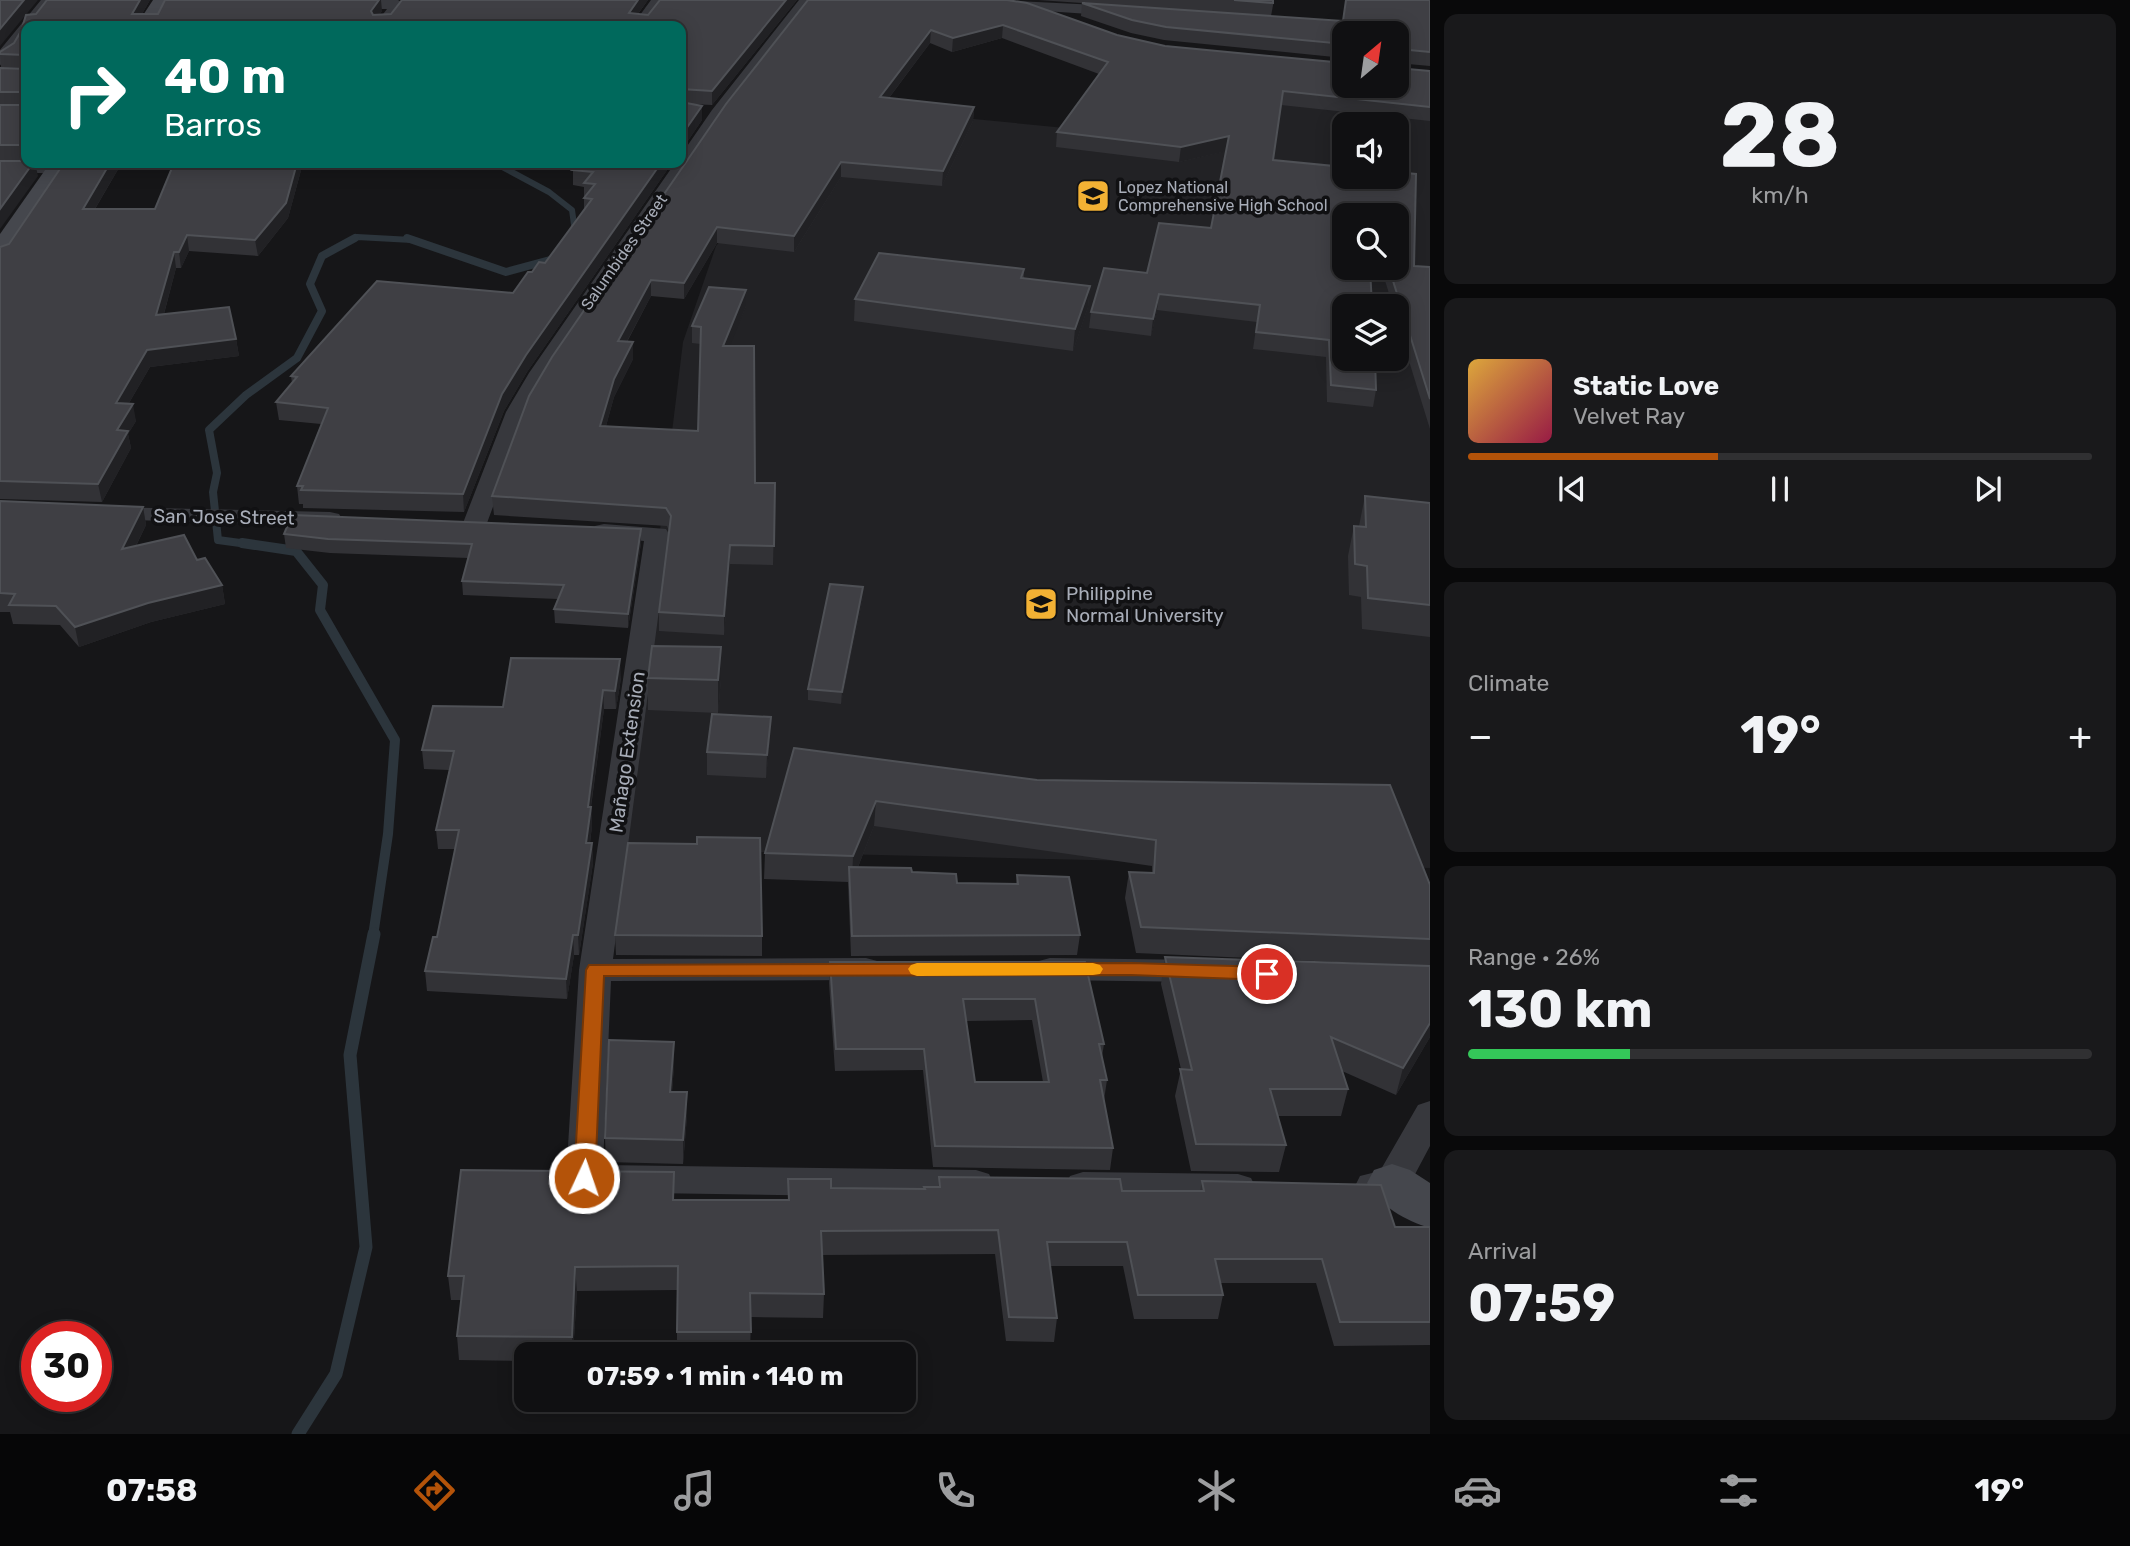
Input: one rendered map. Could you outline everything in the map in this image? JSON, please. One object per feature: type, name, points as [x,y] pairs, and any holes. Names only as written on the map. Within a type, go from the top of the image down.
[{"type":"main road","points":[[150,21],[163,0]]},
{"type":"main road","points":[[0,253],[9,229],[58,168]]},
{"type":"street","points":[[32,21],[49,0]]},
{"type":"street","points":[[644,21],[659,0]]},
{"type":"street","name":"Salumbides Street","points":[[686,162],[719,114],[807,0]]},
{"type":"street","points":[[326,3],[403,3]]},
{"type":"street","points":[[387,21],[403,3]]},
{"type":"street","points":[[1003,3],[1128,12]]},
{"type":"street","points":[[0,32],[21,33]]},
{"type":"street","points":[[0,60],[21,35]]},
{"type":"street","points":[[693,111],[719,114]]},
{"type":"street","points":[[0,168],[21,167]]},
{"type":"street","name":"Salumbides Street","points":[[475,523],[517,412],[540,373],[682,168]]},
{"type":"street","name":"San Jose Street","points":[[79,513],[354,520]]},
{"type":"street","points":[[448,522],[501,524]]},
{"type":"street","name":"Mañago Extension","points":[[579,529],[657,534],[596,970],[584,1178],[1014,1185]]},
{"type":"street","points":[[1021,969],[1226,972]]},
{"type":"street","points":[[596,970],[898,970]]},
{"type":"street","points":[[1390,1194],[1430,1114]]},
{"type":"street","points":[[1056,1186],[1264,1189]]},
{"type":"shaded area","name":"Philippine Normal University","points":[[1409,84],[1430,84],[1430,868],[621,849],[683,342],[716,246],[829,105],[1148,136],[1332,89],[1332,98],[1409,98]]},
{"type":"building","points":[[0,0],[24,0],[0,29]]},
{"type":"building","points":[[47,0],[140,0],[132,14],[158,14],[165,0],[379,0],[371,11],[373,15],[391,14],[402,0],[638,0],[629,13],[648,15],[660,0],[786,0],[712,91],[686,89],[686,21],[24,21],[26,15],[36,14]]},
{"type":"building","points":[[808,0],[1007,0],[1027,3],[1117,35],[1165,46],[1332,62],[1332,96],[1283,91],[1273,160],[1332,166],[1332,189],[1409,189],[1409,173],[1416,174],[1414,266],[1430,267],[1430,399],[1409,332],[1409,294],[1397,294],[1393,280],[1409,280],[1409,203],[1332,203],[1332,280],[1371,280],[1371,294],[1332,294],[1332,371],[1375,371],[1376,390],[1331,385],[1329,340],[1256,332],[1260,305],[1159,294],[1153,319],[1091,312],[1104,268],[1147,273],[1159,223],[1211,228],[1229,136],[1181,147],[1057,132],[1108,62],[1003,25],[953,38],[931,30],[880,97],[974,107],[943,171],[841,162],[794,236],[717,227],[684,283],[651,280],[618,341],[633,342],[614,379],[600,426],[698,431],[701,327],[692,326],[709,287],[746,290],[723,346],[754,346],[755,483],[775,483],[774,546],[730,545],[724,616],[659,612],[671,516],[666,508],[492,496],[529,396],[552,357],[682,168],[686,168],[686,162],[726,104]]},
{"type":"building","points":[[1234,0],[1273,0],[1273,3]]},
{"type":"building","points":[[1346,0],[1430,0],[1430,52],[1409,50],[1409,21],[1343,21]]},
{"type":"building","points":[[1082,3],[1343,21],[1332,21],[1332,43],[1166,27],[1132,20]]},
{"type":"building","points":[[21,31],[21,55],[0,54],[0,52],[14,43]]},
{"type":"building","points":[[0,68],[21,69],[21,92],[0,92]]},
{"type":"building","points":[[1409,69],[1430,71],[1430,107],[1347,98],[1409,98]]},
{"type":"building","points":[[686,103],[702,106],[686,129]]},
{"type":"building","points":[[0,105],[21,105],[21,145],[0,145]]},
{"type":"building","points":[[0,161],[21,161],[21,168],[29,168],[0,209]]},
{"type":"building","points":[[61,168],[107,168],[83,209],[155,209],[172,168],[296,168],[286,203],[255,240],[187,235],[179,252],[174,252],[156,315],[229,307],[236,339],[147,350],[116,403],[133,404],[117,430],[128,431],[98,484],[0,481],[0,247],[9,244]]},
{"type":"building","points":[[657,168],[526,355],[502,394],[463,494],[301,490],[303,486],[297,486],[328,408],[276,402],[297,377],[291,376],[377,281],[513,293],[528,272],[532,272],[539,262],[545,263],[592,199],[584,198],[595,184],[584,183],[593,172],[572,170]]},
{"type":"building","points":[[879,253],[1024,269],[1021,278],[1090,286],[1075,329],[855,299]]},
{"type":"building","points":[[1365,496],[1430,503],[1430,605],[1368,598],[1367,566],[1355,564],[1354,526],[1366,527]]},
{"type":"building","points":[[0,501],[143,507],[122,549],[184,535],[197,560],[205,558],[222,585],[148,603],[75,627],[56,606],[9,605],[15,594],[0,593]]},
{"type":"building","points":[[292,515],[641,529],[628,614],[554,609],[564,585],[462,581],[472,544],[328,539],[284,534]]},
{"type":"building","points":[[830,584],[863,587],[842,692],[808,689]]},
{"type":"building","points":[[652,646],[721,647],[718,680],[648,678]]},
{"type":"building","points":[[511,658],[620,659],[615,691],[603,690],[588,807],[591,807],[586,843],[592,843],[578,935],[573,935],[566,979],[425,971],[433,937],[437,937],[459,830],[436,830],[454,751],[422,750],[433,706],[503,707]]},
{"type":"building","points":[[712,714],[771,717],[767,755],[707,752]]},
{"type":"building","points":[[794,748],[1037,780],[1390,785],[1430,885],[1430,939],[1141,927],[1129,872],[1154,873],[1156,840],[876,801],[853,856],[765,853]]},
{"type":"building","points":[[697,837],[760,838],[762,936],[615,935],[628,843],[697,844]]},
{"type":"building","points":[[849,867],[911,868],[912,872],[956,874],[957,883],[1018,884],[1017,875],[1069,877],[1080,935],[852,936]]},
{"type":"building","points":[[1165,957],[1430,966],[1430,1023],[1403,1068],[1331,1037],[1348,1089],[1270,1089],[1286,1145],[1196,1144],[1180,1069],[1192,1070]]},
{"type":"building","points":[[830,962],[1085,962],[1104,1044],[1099,1044],[1107,1080],[1100,1080],[1113,1148],[935,1146],[924,1049],[836,1049]],"holes":[[[963,999],[1035,999],[1049,1082],[975,1082]]]},
{"type":"building","points":[[609,1040],[674,1042],[670,1092],[687,1092],[683,1140],[605,1138]]},
{"type":"building","points":[[461,1170],[674,1172],[673,1200],[789,1200],[788,1179],[831,1179],[831,1188],[925,1189],[924,1187],[940,1187],[939,1177],[1120,1179],[1122,1191],[1204,1191],[1202,1181],[1381,1185],[1395,1227],[1430,1227],[1430,1322],[1340,1322],[1322,1259],[1215,1259],[1223,1295],[1138,1295],[1127,1242],[1047,1242],[1057,1318],[1009,1317],[998,1230],[821,1231],[824,1294],[750,1293],[751,1332],[677,1332],[678,1266],[575,1267],[572,1337],[457,1336],[464,1276],[448,1276]]},
{"type":"waterway","points":[[504,168],[549,192],[572,210],[576,239]]},
{"type":"waterway","points":[[352,240],[357,237],[412,240]]},
{"type":"waterway","points":[[255,545],[218,540],[213,492],[217,473],[209,430],[246,395],[297,358],[322,311],[310,284],[322,256],[355,238]]},
{"type":"waterway","points":[[407,238],[506,272],[550,260]]},
{"type":"waterway","points":[[242,543],[296,551],[323,585],[320,610],[395,740],[388,834],[373,936]]},
{"type":"waterway","points":[[298,1434],[336,1374],[366,1247],[350,1055],[374,934]]},
{"type":"slow traffic","points":[[917,969],[1093,969]]},
{"type":"place","name":"Lopez National Comprehensive High School","points":[[1093,196]]},
{"type":"place","name":"Philippine Normal University","points":[[1041,604]]},
{"type":"route","points":[[584,1178],[596,970],[1131,969],[1267,974]]}]
